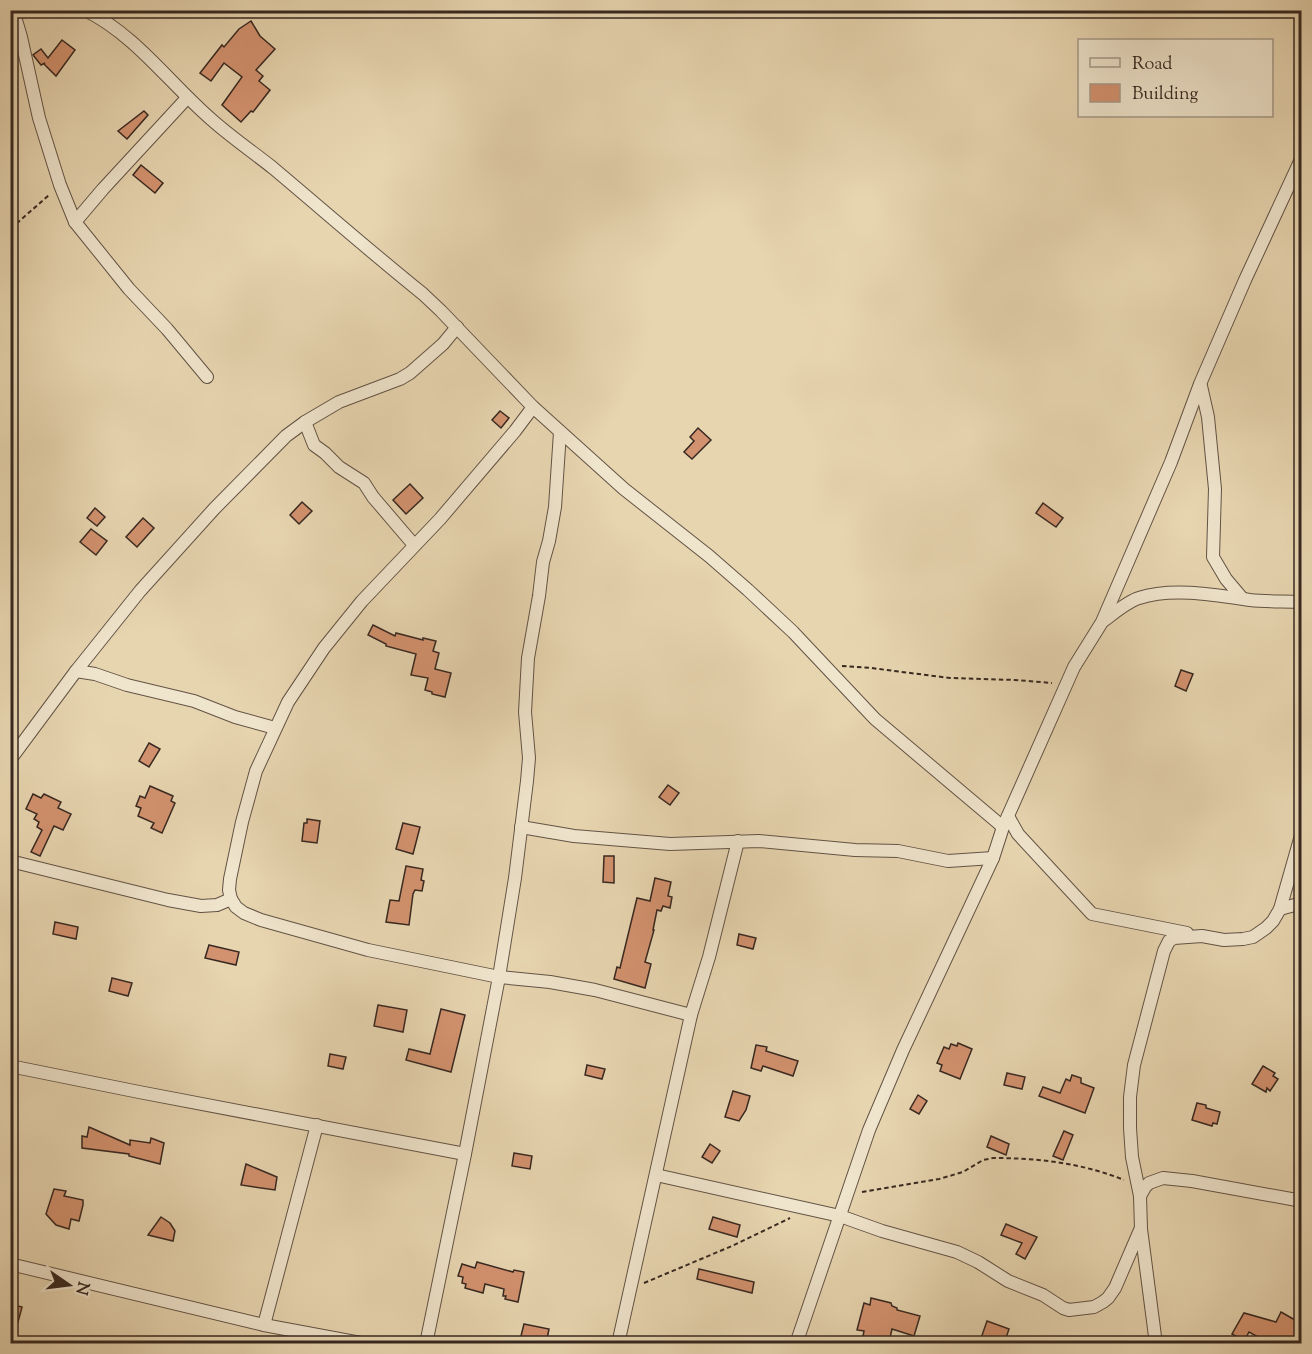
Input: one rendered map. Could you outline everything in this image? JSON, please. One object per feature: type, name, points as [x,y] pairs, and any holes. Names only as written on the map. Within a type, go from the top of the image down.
[{"type":"street","points":[[13,10],[39,118],[60,185],[75,222],[129,289],[167,329],[207,377]]},
{"type":"street","points":[[94,12],[148,56],[187,98],[214,122],[261,158],[423,294],[560,432],[624,489],[748,590],[792,632],[875,719],[1006,821],[1092,914],[1224,940],[1253,937],[1273,921],[1280,909],[1302,832]]},
{"type":"street","points":[[75,222],[187,98]]},
{"type":"street","points":[[796,1344],[869,1130],[903,1050],[993,858],[1006,821],[1074,667],[1102,622],[1171,462],[1200,384],[1302,157]]},
{"type":"street","points":[[11,757],[75,671],[140,591],[214,508],[286,436],[339,402],[410,373],[431,355],[457,327]]},
{"type":"street","points":[[1200,384],[1208,417],[1215,489],[1213,557],[1226,579],[1242,598]]},
{"type":"street","points":[[533,407],[440,519],[362,601],[324,648],[288,702],[256,771],[230,879],[231,899],[244,913],[261,920],[368,950],[499,977],[584,988],[692,1015]]},
{"type":"street","points":[[305,422],[314,445],[339,467],[364,483],[414,545]]},
{"type":"street","points":[[426,1344],[499,977],[515,878],[529,758],[525,712],[528,658],[543,562],[555,507],[560,432]]},
{"type":"street","points":[[1102,622],[1137,598],[1181,593],[1214,594],[1258,601],[1302,602]]},
{"type":"street","points":[[75,671],[95,674],[127,685],[194,701],[235,717],[275,728]]},
{"type":"street","points":[[521,827],[574,836],[670,844],[780,843],[855,850],[898,851],[948,861],[993,858]]},
{"type":"street","points":[[618,1344],[692,1015],[738,842]]},
{"type":"street","points":[[10,861],[201,906],[217,905],[231,899]]},
{"type":"street","points":[[1280,909],[1302,903]]},
{"type":"street","points":[[1156,1344],[1141,1229],[1139,1191],[1132,1157],[1130,1097],[1134,1065],[1167,944],[1174,938],[1202,936]]},
{"type":"street","points":[[10,1066],[465,1154]]},
{"type":"street","points":[[264,1325],[317,1125]]},
{"type":"street","points":[[656,1175],[840,1216],[964,1255],[1008,1281],[1043,1295],[1063,1308],[1072,1310],[1094,1307],[1108,1298],[1115,1288],[1141,1229]]},
{"type":"street","points":[[1139,1191],[1149,1183],[1163,1178],[1302,1201]]},
{"type":"street","points":[[10,1264],[264,1325],[366,1344]]},
{"type":"path","points":[[10,227],[60,185]]},
{"type":"path","points":[[822,664],[950,678],[1015,680],[1066,685]]},
{"type":"path","points":[[847,1195],[939,1179],[963,1172],[983,1160],[993,1158],[1048,1161],[1079,1166],[1109,1174],[1139,1191]]},
{"type":"path","points":[[630,1289],[732,1246],[808,1210]]},
{"type":"building","points":[[251,21],[260,36],[275,49],[256,70],[263,76],[259,81],[270,90],[253,112],[251,111],[241,122],[222,105],[242,77],[224,63],[211,81],[200,73],[222,45],[224,47],[239,29]]},
{"type":"building","points":[[62,40],[75,50],[56,76],[45,63],[41,65],[33,55],[41,49],[48,58]]},
{"type":"building","points":[[144,111],[148,115],[127,139],[118,131]]},
{"type":"building","points":[[141,165],[163,183],[155,193],[133,175]]},
{"type":"building","points":[[500,411],[509,418],[501,428],[492,420]]},
{"type":"building","points":[[698,428],[711,440],[692,459],[684,452],[694,441],[690,437]]},
{"type":"building","points":[[410,484],[423,498],[406,514],[393,500]]},
{"type":"building","points":[[302,502],[312,511],[299,524],[290,515]]},
{"type":"building","points":[[1043,503],[1063,518],[1056,527],[1036,513]]},
{"type":"building","points":[[95,508],[105,517],[97,526],[87,518]]},
{"type":"building","points":[[143,518],[154,528],[137,547],[126,537]]},
{"type":"building","points":[[91,529],[107,541],[96,555],[80,542]]},
{"type":"building","points":[[373,625],[395,636],[396,633],[436,641],[433,651],[439,653],[435,669],[451,673],[445,697],[425,690],[428,678],[411,675],[416,654],[386,646],[368,635]]},
{"type":"building","points":[[1181,670],[1193,674],[1186,691],[1175,686]]},
{"type":"building","points":[[149,743],[160,749],[149,767],[139,761]]},
{"type":"building","points":[[668,785],[679,793],[670,805],[659,797]]},
{"type":"building","points":[[150,786],[173,796],[171,801],[175,803],[162,833],[151,828],[154,823],[138,816],[141,808],[136,806],[140,796],[145,798]]},
{"type":"building","points":[[33,794],[41,798],[44,794],[61,802],[58,808],[71,814],[63,830],[54,826],[40,856],[31,852],[42,830],[37,827],[39,822],[34,819],[37,814],[26,809]]},
{"type":"building","points":[[307,819],[320,821],[317,843],[302,841],[304,823],[307,823]]},
{"type":"building","points":[[403,823],[420,827],[413,854],[396,849]]},
{"type":"building","points":[[604,856],[614,856],[614,883],[603,882]]},
{"type":"building","points":[[406,866],[423,869],[422,891],[415,890],[413,894],[409,925],[386,922],[390,900],[399,901]]},
{"type":"building","points":[[655,878],[671,882],[668,896],[672,897],[670,908],[663,906],[661,911],[657,910],[645,962],[651,964],[645,988],[614,979],[617,967],[620,968],[637,898],[650,901]]},
{"type":"building","points":[[55,922],[78,927],[76,939],[53,934]]},
{"type":"building","points":[[739,934],[756,938],[753,949],[737,945]]},
{"type":"building","points":[[209,945],[239,952],[236,965],[205,958]]},
{"type":"building","points":[[112,978],[132,983],[128,996],[109,991]]},
{"type":"building","points":[[378,1005],[407,1010],[403,1032],[374,1026]]},
{"type":"building","points":[[441,1009],[465,1015],[451,1072],[406,1060],[409,1049],[430,1054]]},
{"type":"building","points":[[958,1043],[972,1049],[960,1079],[940,1071],[942,1065],[937,1063],[944,1047],[949,1049],[951,1044],[957,1046]]},
{"type":"building","points":[[756,1045],[767,1047],[766,1051],[798,1061],[793,1076],[763,1066],[761,1071],[751,1068]]},
{"type":"building","points":[[330,1054],[346,1057],[343,1069],[328,1066]]},
{"type":"building","points":[[587,1065],[605,1069],[602,1079],[585,1075]]},
{"type":"building","points":[[1263,1066],[1275,1073],[1273,1076],[1278,1079],[1270,1091],[1267,1088],[1266,1092],[1252,1084]]},
{"type":"building","points":[[1007,1073],[1025,1077],[1022,1089],[1004,1085]]},
{"type":"building","points":[[1072,1075],[1081,1078],[1081,1083],[1094,1088],[1085,1113],[1039,1096],[1043,1087],[1060,1093],[1066,1079],[1070,1081]]},
{"type":"building","points":[[733,1091],[750,1096],[746,1110],[739,1121],[725,1117]]},
{"type":"building","points":[[918,1095],[927,1101],[919,1114],[910,1109]]},
{"type":"building","points":[[1197,1103],[1220,1112],[1217,1124],[1213,1123],[1212,1126],[1192,1120]]},
{"type":"building","points":[[89,1127],[130,1145],[130,1140],[150,1143],[151,1138],[164,1143],[160,1164],[129,1156],[129,1154],[82,1148],[82,1136],[87,1137]]},
{"type":"building","points":[[1064,1131],[1073,1135],[1063,1160],[1053,1156]]},
{"type":"building","points":[[991,1136],[1009,1144],[1006,1155],[987,1147]]},
{"type":"building","points":[[710,1144],[720,1151],[712,1163],[702,1157]]},
{"type":"building","points":[[514,1153],[532,1156],[530,1169],[512,1166]]},
{"type":"building","points":[[246,1164],[277,1177],[275,1190],[241,1185]]},
{"type":"building","points":[[54,1189],[66,1191],[64,1196],[83,1200],[79,1221],[71,1219],[69,1229],[56,1225],[46,1214]]},
{"type":"building","points":[[161,1217],[170,1223],[175,1231],[173,1241],[148,1235]]},
{"type":"building","points":[[713,1217],[740,1225],[737,1237],[709,1229]]},
{"type":"building","points":[[1006,1224],[1037,1237],[1025,1259],[1016,1254],[1022,1243],[1001,1235]]},
{"type":"building","points":[[477,1262],[513,1272],[514,1270],[524,1272],[518,1302],[505,1299],[504,1289],[485,1284],[483,1293],[465,1288],[466,1284],[462,1283],[463,1277],[458,1276],[462,1264],[475,1268]]},
{"type":"building","points":[[699,1269],[754,1282],[752,1293],[697,1279]]},
{"type":"building","points":[[871,1298],[891,1303],[897,1310],[920,1316],[914,1336],[892,1329],[889,1342],[863,1336],[864,1331],[857,1330],[864,1303],[870,1305]]},
{"type":"building","points":[[10,1304],[22,1307],[14,1337],[10,1337]]},
{"type":"building","points":[[1281,1312],[1302,1324],[1302,1333],[1296,1344],[1271,1344],[1249,1332],[1244,1341],[1232,1334],[1244,1313],[1276,1322]]},
{"type":"building","points":[[987,1321],[1009,1329],[1004,1344],[979,1344]]},
{"type":"building","points":[[524,1324],[549,1329],[546,1344],[519,1344]]}]
